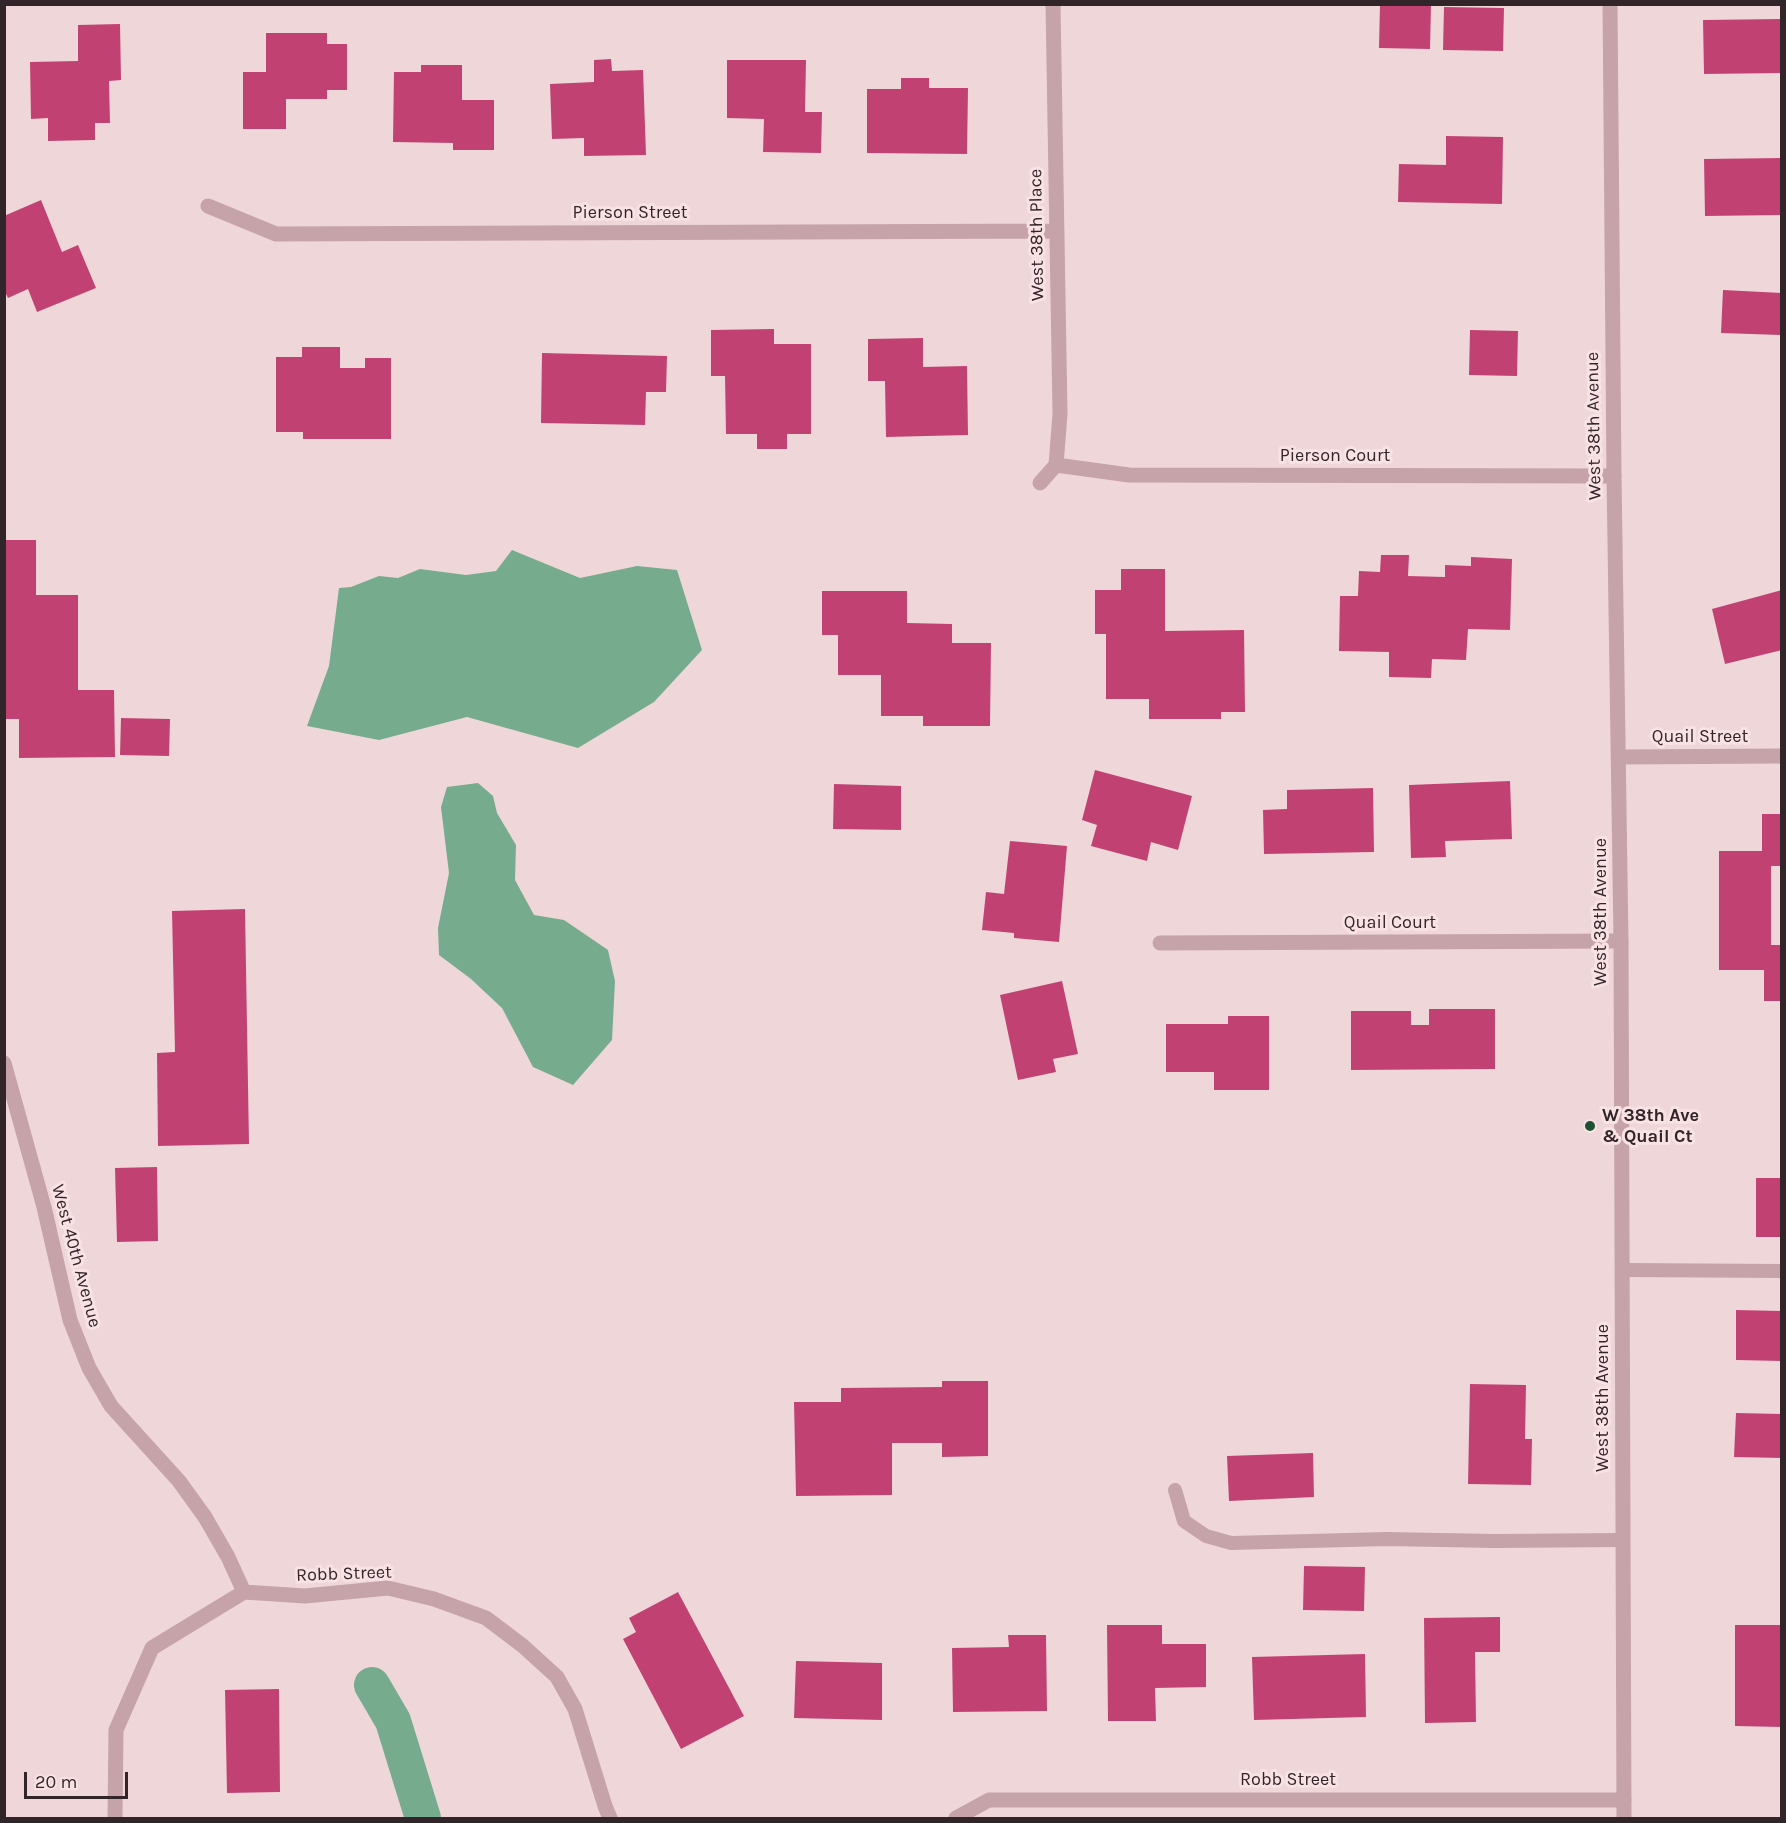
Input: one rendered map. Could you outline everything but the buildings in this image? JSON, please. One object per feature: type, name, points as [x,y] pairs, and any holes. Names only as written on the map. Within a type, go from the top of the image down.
[{"type":"street","name":"West 38th Place","points":[[1053,4],[1060,414],[1056,465]]},
{"type":"street","name":"West 38th Avenue","points":[[1610,4],[1621,941],[1624,1818]]},
{"type":"street","name":"Pierson Street","points":[[208,206],[276,234],[1057,231]]},
{"type":"street","name":"Pierson Court","points":[[1056,465],[1129,475],[1614,476]]},
{"type":"street","points":[[1040,483],[1056,465]]},
{"type":"street","name":"Quail Street","points":[[1619,757],[1782,756]]},
{"type":"street","name":"Quail Court","points":[[1160,943],[1621,941]]},
{"type":"street","name":"West 40th Avenue","points":[[4,1063],[44,1207],[70,1320],[89,1368],[111,1406],[179,1481],[205,1517],[228,1557],[244,1592]]},
{"type":"street","name":"Robb Street","points":[[244,1592],[305,1596],[388,1588],[434,1599],[486,1618],[557,1677],[575,1709],[610,1818]]},
{"type":"street","points":[[115,1818],[116,1730],[152,1648],[244,1592]]},
{"type":"street","name":"Robb Street","points":[[957,1818],[989,1800],[1624,1800]]},
{"type":"lane","points":[[1622,1270],[1782,1271]]},
{"type":"lane","points":[[1175,1490],[1184,1521],[1206,1536],[1231,1543],[1387,1539],[1623,1540]]},
{"type":"shaded area","points":[[512,550],[580,578],[637,566],[677,570],[702,650],[654,702],[578,748],[467,717],[379,740],[307,726],[329,666],[339,588],[351,587],[379,576],[398,578],[420,569],[466,575],[496,571]]},
{"type":"shaded area","points":[[478,783],[493,796],[497,813],[516,845],[515,880],[534,915],[564,920],[608,950],[615,981],[612,1040],[573,1085],[533,1067],[502,1008],[471,979],[439,955],[438,928],[449,873],[441,807],[447,787]]},
{"type":"waterway","points":[[372,1685],[393,1721],[423,1818]]},
{"type":"place","name":"W 38th Ave & Quail Ct","points":[[1590,1126]]}]
